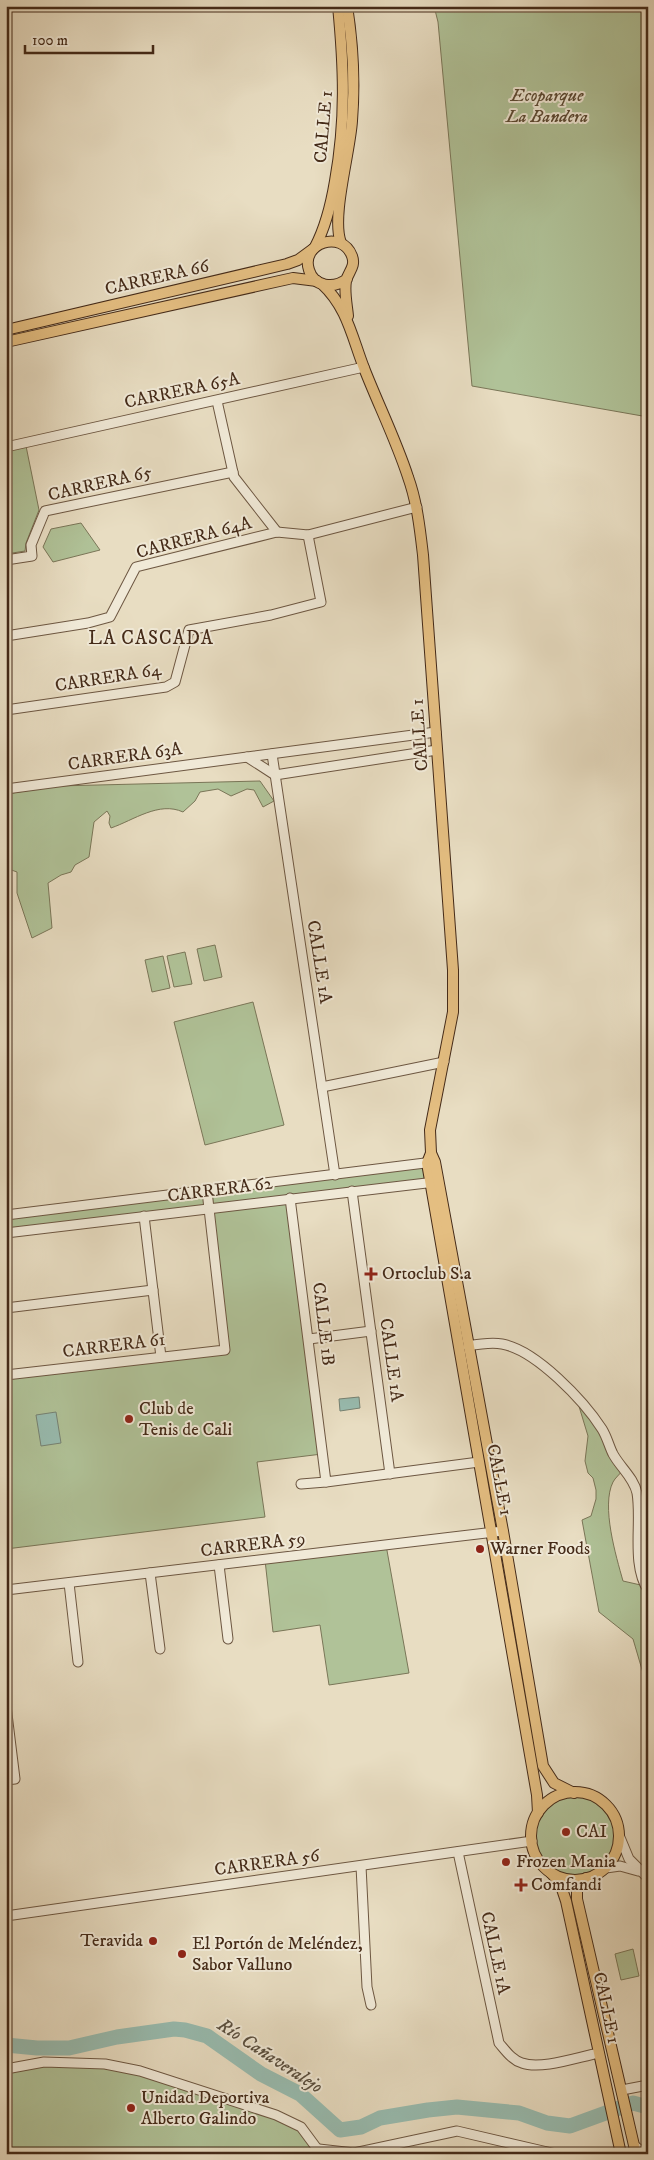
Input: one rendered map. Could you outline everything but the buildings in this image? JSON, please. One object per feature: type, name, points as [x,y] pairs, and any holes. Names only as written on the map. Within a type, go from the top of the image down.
[{"type":"main road","name":"CALLE 1","points":[[314,248],[329,213],[340,153],[344,94],[338,6]]},
{"type":"main road","name":"CALLE 1","points":[[341,243],[338,222],[352,122],[354,67],[347,6]]},
{"type":"main road","points":[[328,241],[341,243],[349,250],[353,260],[352,270],[346,279],[333,286],[320,283],[310,273],[308,266],[309,256],[314,248],[328,241]]},
{"type":"main road","name":"CARRERA 66","points":[[6,330],[287,264],[298,260],[314,248]]},
{"type":"main road","name":"CARRERA 66","points":[[6,342],[293,278],[320,283]]},
{"type":"main road","name":"CALLE 1","points":[[346,279],[345,293],[350,326]]},
{"type":"main road","name":"CALLE 1","points":[[320,283],[335,296],[350,326],[364,367],[409,477],[417,508],[423,555],[453,970],[452,1012],[430,1130],[431,1159],[479,1462],[498,1532],[543,1766],[545,1772],[554,1783],[574,1793]]},
{"type":"main road","name":"CALLE 1","points":[[434,1182],[468,1346],[498,1532],[536,1786],[538,1813]]},
{"type":"main road","points":[[574,1793],[590,1795],[604,1803],[616,1820],[619,1836],[616,1853],[606,1868],[586,1878],[570,1880],[551,1873],[539,1861],[532,1841],[533,1826],[538,1813],[554,1799],[574,1793]]},
{"type":"main road","name":"CALLE 1","points":[[551,1873],[563,1889],[620,2152]]},
{"type":"main road","name":"CALLE 1","points":[[586,1878],[577,1888],[577,1898],[636,2150]]},
{"type":"main road","points":[[620,2152],[636,2150]]},
{"type":"street","name":"CARRERA 65A","points":[[6,447],[364,367]]},
{"type":"street","points":[[217,401],[234,477],[277,532]]},
{"type":"street","name":"CARRERA 65","points":[[6,560],[32,556],[31,545],[44,512],[233,472]]},
{"type":"street","name":"CARRERA 64A","points":[[6,636],[88,623],[110,617],[136,567],[277,532],[308,534],[417,508]]},
{"type":"street","name":"CARRERA 64","points":[[6,710],[166,687],[174,682],[189,630],[271,615],[321,602],[308,534]]},
{"type":"street","name":"CARRERA 63A","points":[[6,789],[436,732]]},
{"type":"street","points":[[247,757],[274,775],[437,750]]},
{"type":"street","name":"CALLE 1A","points":[[272,754],[335,1175]]},
{"type":"street","points":[[322,1088],[444,1062]]},
{"type":"street","name":"CARRERA 62","points":[[6,1215],[335,1175],[431,1159]]},
{"type":"street","name":"CARRERA 62","points":[[6,1233],[434,1182]]},
{"type":"street","points":[[207,1191],[209,1208]]},
{"type":"street","name":"CALLE 1A","points":[[352,1191],[390,1474]]},
{"type":"street","name":"CALLE 1B","points":[[290,1198],[326,1482]]},
{"type":"street","name":"CARRERA 61","points":[[6,1375],[225,1350],[209,1208]]},
{"type":"street","points":[[48,1210],[50,1228]]},
{"type":"street","points":[[144,1216],[161,1356]]},
{"type":"street","points":[[6,1308],[153,1290]]},
{"type":"street","points":[[309,1339],[371,1331]]},
{"type":"street","points":[[468,1346],[501,1344],[512,1346],[524,1352],[551,1371],[586,1408],[603,1430],[613,1454],[636,1488],[640,1568],[646,1588]]},
{"type":"street","points":[[301,1484],[479,1462]]},
{"type":"street","name":"CARRERA 59","points":[[6,1590],[498,1532]]},
{"type":"street","points":[[219,1565],[228,1638]]},
{"type":"street","points":[[150,1573],[160,1649]]},
{"type":"street","points":[[69,1583],[78,1662]]},
{"type":"street","points":[[6,1706],[11,1780]]},
{"type":"street","points":[[619,1836],[629,1859],[644,1875]]},
{"type":"street","name":"CARRERA 56","points":[[6,1916],[532,1841]]},
{"type":"street","name":"CALLE 1A","points":[[458,1852],[499,2043],[510,2057],[522,2063],[535,2066],[599,2053]]},
{"type":"street","points":[[360,1866],[367,1987],[371,2005]]},
{"type":"street","points":[[606,1868],[627,1866],[644,1875]]},
{"type":"street","points":[[6,2069],[44,2062],[105,2064],[140,2071],[276,2115],[301,2127],[320,2152],[354,2153],[456,2131],[556,2154]]},
{"type":"street","points":[[622,2094],[648,2085]]},
{"type":"street","points":[[636,2150],[645,2154]]},
{"type":"green space","name":"Ecoparque La Bandera","points":[[434,6],[648,6],[648,417],[472,386],[438,22]]},
{"type":"green space","points":[[26,446],[39,510],[26,543],[25,551],[6,554],[6,451]]},
{"type":"green space","points":[[81,523],[100,550],[53,562],[43,547],[51,529]]},
{"type":"green space","points":[[260,781],[274,801],[263,807],[254,790],[247,789],[231,796],[218,789],[200,792],[195,801],[183,812],[174,809],[156,810],[111,828],[109,823],[110,816],[107,811],[94,822],[89,857],[75,865],[71,872],[61,875],[48,883],[52,928],[32,938],[17,893],[17,872],[6,868],[6,794],[57,786]]},
{"type":"green space","points":[[215,945],[222,977],[204,981],[197,949]]},
{"type":"green space","points":[[185,952],[192,984],[174,987],[167,956]]},
{"type":"green space","points":[[163,956],[170,988],[152,992],[145,960]]},
{"type":"green space","points":[[253,1002],[284,1125],[205,1145],[174,1022]]},
{"type":"green space","name":"Club de Tenis de Cali","points":[[427,1163],[429,1183],[291,1198],[322,1454],[257,1462],[265,1517],[6,1549],[6,1375],[225,1350],[209,1208],[6,1233],[6,1215]]},
{"type":"green space","points":[[578,1403],[586,1408],[623,1470],[614,1480],[610,1492],[609,1517],[623,1581],[645,1586],[648,1590],[648,1690],[633,1639],[599,1612],[582,1520],[591,1516],[596,1499],[596,1490],[585,1461],[588,1436]]},
{"type":"green space","points":[[386,1545],[409,1673],[329,1685],[320,1625],[273,1632],[265,1560]]},
{"type":"green space","points":[[575,1792],[592,1796],[606,1805],[615,1819],[619,1836],[615,1853],[606,1867],[592,1876],[575,1880],[558,1876],[544,1867],[535,1853],[531,1836],[535,1819],[544,1805],[558,1796]]},
{"type":"green space","points":[[633,1949],[639,1976],[621,1980],[615,1954]]},
{"type":"green space","name":"Unidad Deportiva Alberto Galindo","points":[[44,2062],[105,2064],[301,2127],[321,2154],[6,2154],[6,2069]]},
{"type":"water","points":[[359,1397],[360,1408],[340,1411],[339,1399]]},
{"type":"water","points":[[56,1412],[61,1443],[41,1446],[36,1415]]},
{"type":"waterway","name":"Río Cañaveralejo","points":[[6,2045],[37,2048],[69,2048],[117,2037],[174,2029],[185,2030],[207,2036],[261,2074],[300,2094],[340,2130],[361,2127],[380,2118],[457,2107],[519,2113],[547,2123],[570,2126],[633,2103],[648,2107]]},
{"type":"place","name":"Ortoclub S.a","points":[[371,1274]]},
{"type":"place","name":"Club de Tenis de Cali","points":[[129,1419]]},
{"type":"place","name":"Warner Foods","points":[[480,1549]]},
{"type":"place","name":"CAI","points":[[566,1832]]},
{"type":"place","name":"Frozen Mania","points":[[506,1862]]},
{"type":"place","name":"Comfandi","points":[[521,1885]]},
{"type":"place","name":"Teravida","points":[[153,1941]]},
{"type":"place","name":"El Portón de Meléndez, Sabor Valluno","points":[[182,1954]]},
{"type":"place","name":"Unidad Deportiva Alberto Galindo","points":[[131,2108]]},
{"type":"district","name":"LA CASCADA","points":[[151,638]]}]
